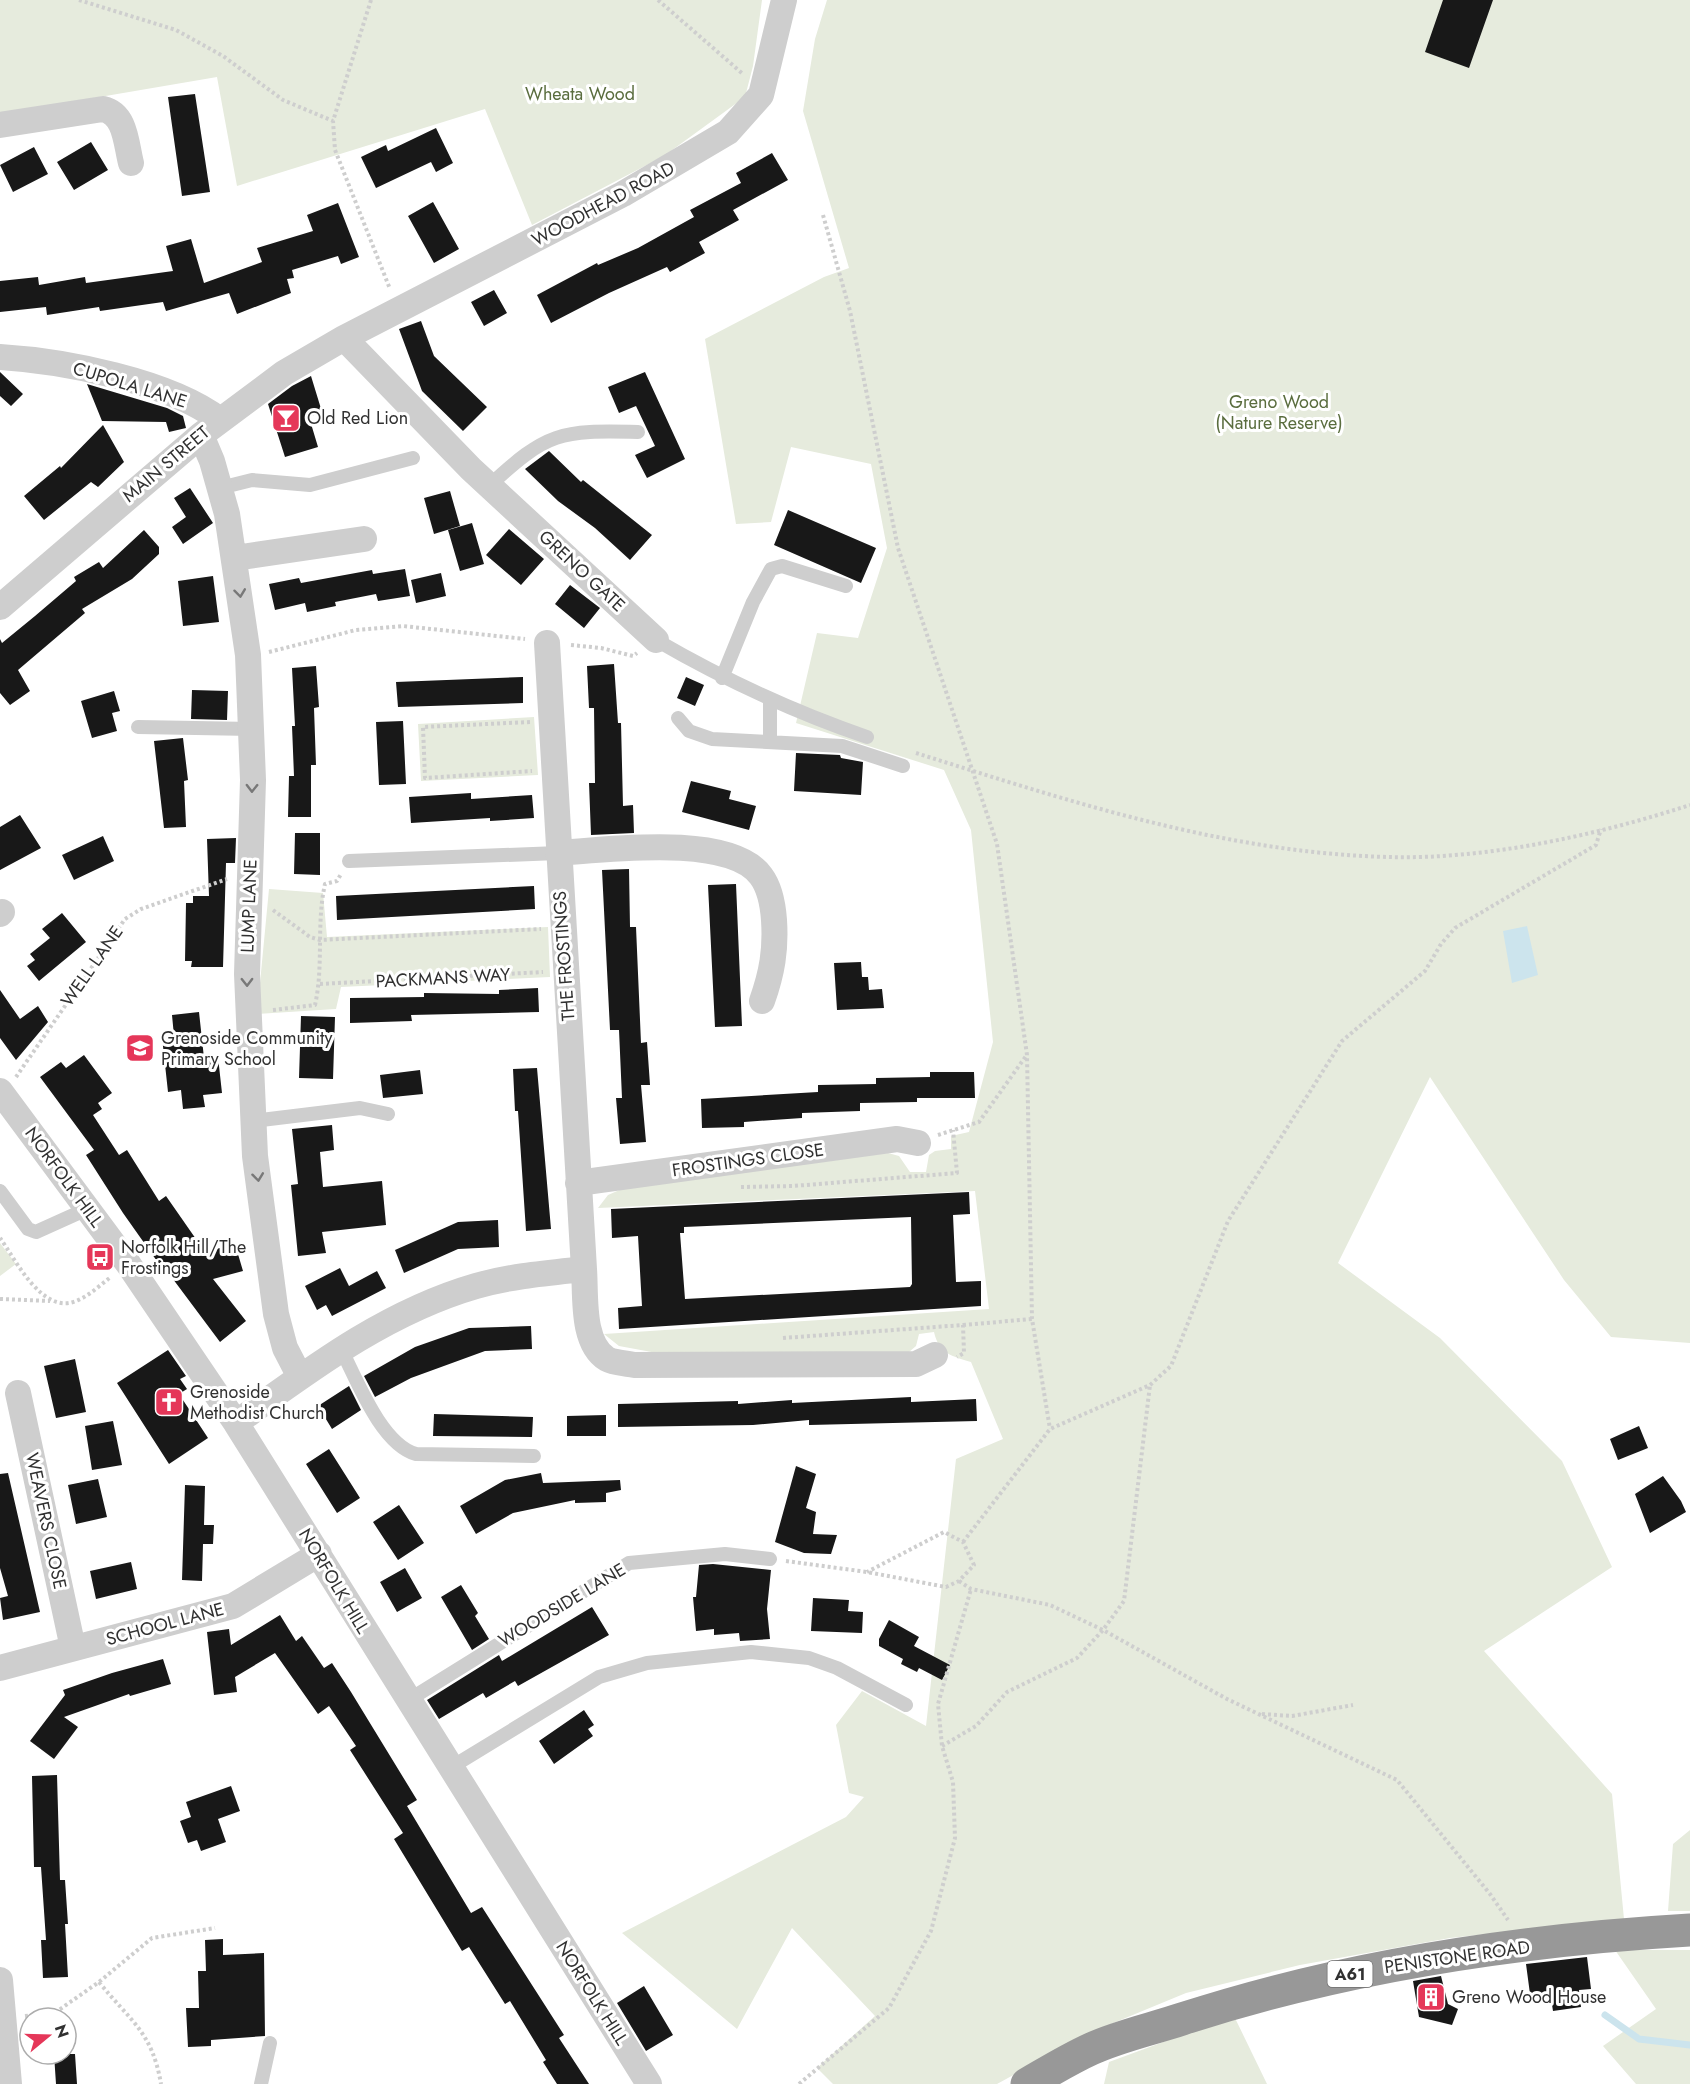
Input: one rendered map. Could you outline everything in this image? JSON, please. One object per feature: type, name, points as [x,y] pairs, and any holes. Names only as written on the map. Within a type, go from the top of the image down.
[{"type":"highway","name":"PENISTONE ROAD","points":[[1027,2084],[1092,2048],[1214,2008],[1294,1986],[1422,1960],[1690,1930]]},
{"type":"street","name":"WOODHEAD ROAD","points":[[344,338],[553,232],[698,152],[728,132],[761,95],[784,0]]},
{"type":"street","points":[[0,125],[103,109],[113,111],[120,119],[131,164]]},
{"type":"street","name":"MAIN STREET","points":[[0,607],[210,428],[284,373],[344,338]]},
{"type":"street","name":"GRENO GATE","points":[[344,338],[489,486],[656,640]]},
{"type":"street","name":"CUPOLA LANE","points":[[0,357],[108,374],[191,402],[210,428]]},
{"type":"street","name":"LUMP LANE","points":[[210,428],[235,558],[248,655],[253,729],[248,898],[248,1012],[253,1121],[276,1314],[285,1348],[300,1377]]},
{"type":"street","points":[[235,558],[364,539]]},
{"type":"street","name":"THE FROSTINGS","points":[[547,643],[562,928],[584,1269],[589,1329],[601,1355],[609,1360],[634,1365],[916,1364],[935,1355]]},
{"type":"street","points":[[558,853],[670,846],[702,849],[725,855],[753,868],[768,890],[776,949],[762,1001]]},
{"type":"street","name":"NORFOLK HILL","points":[[2,1093],[129,1265],[236,1423],[319,1554],[407,1701],[649,2084]]},
{"type":"street","name":"FROSTINGS CLOSE","points":[[578,1183],[897,1139],[908,1139],[918,1143]]},
{"type":"street","points":[[236,1423],[341,1349],[390,1321],[475,1286],[523,1275],[584,1269]]},
{"type":"street","name":"WEAVERS CLOSE","points":[[18,1393],[73,1648]]},
{"type":"street","name":"SCHOOL LANE","points":[[0,1668],[233,1606],[319,1554]]},
{"type":"street","points":[[0,1980],[9,2084]]},
{"type":"lane","points":[[489,486],[525,453],[546,441],[584,430],[638,432]]},
{"type":"lane","points":[[220,488],[252,480],[310,485],[413,458]]},
{"type":"lane","points":[[722,678],[753,602],[771,569],[782,566],[846,586]]},
{"type":"lane","name":"GRENO GATE","points":[[656,640],[722,678],[770,700],[867,737]]},
{"type":"lane","points":[[770,700],[770,742]]},
{"type":"lane","points":[[678,718],[688,731],[711,739],[842,746],[903,766]]},
{"type":"lane","points":[[138,727],[253,729]]},
{"type":"lane","points":[[349,861],[558,853]]},
{"type":"lane","points":[[253,1121],[360,1108],[388,1114]]},
{"type":"lane","points":[[0,1191],[28,1229],[36,1232],[87,1209]]},
{"type":"lane","points":[[341,1349],[383,1428],[405,1451],[416,1454],[534,1456]]},
{"type":"lane","name":"WOODSIDE LANE","points":[[407,1701],[629,1563],[725,1554],[770,1559]]},
{"type":"lane","points":[[450,1768],[599,1677],[647,1663],[751,1652],[809,1658],[837,1668],[906,1705]]},
{"type":"lane","points":[[261,2084],[270,2043]]},
{"type":"path","points":[[79,0],[176,30],[223,56],[283,100],[333,121]]},
{"type":"path","points":[[371,0],[333,121],[335,150],[399,310]]},
{"type":"path","points":[[658,0],[750,79],[761,95]]},
{"type":"path","points":[[823,214],[850,311],[898,548],[997,844],[1027,1055],[1032,1319],[1050,1429]]},
{"type":"path","points":[[248,655],[287,649],[356,630],[403,626],[602,648],[633,656],[656,640]]},
{"type":"path","points":[[551,721],[423,727],[425,778],[554,770]]},
{"type":"path","points":[[908,750],[1053,797],[1166,827],[1310,851],[1388,857],[1446,856],[1536,843],[1646,819],[1690,805]]},
{"type":"path","points":[[963,1542],[1050,1429],[1150,1385],[1171,1366],[1228,1221],[1342,1041],[1425,971],[1455,928],[1596,845],[1601,829]]},
{"type":"path","points":[[248,1012],[315,1005],[320,984],[322,898],[325,884],[337,881],[349,861]]},
{"type":"path","name":"WELL LANE","points":[[2,1093],[124,919],[141,909],[250,871]]},
{"type":"path","points":[[248,898],[263,902],[310,937],[321,940],[562,928]]},
{"type":"path","name":"PACKMANS WAY","points":[[320,984],[566,971]]},
{"type":"path","points":[[918,1143],[979,1122],[1027,1055]]},
{"type":"path","points":[[0,1238],[40,1294],[50,1301]]},
{"type":"path","points":[[0,1299],[69,1304],[129,1265]]},
{"type":"path","points":[[963,1325],[1032,1319]]},
{"type":"path","points":[[942,1746],[976,1726],[1007,1692],[1077,1658],[1103,1630],[1124,1601],[1150,1385]]},
{"type":"path","points":[[770,1559],[867,1572],[946,1587],[959,1581],[974,1565],[963,1542],[944,1532],[867,1572]]},
{"type":"path","points":[[959,1581],[971,1589],[1050,1605],[1103,1630],[1258,1714],[1397,1780],[1490,1894],[1527,1947]]},
{"type":"path","points":[[799,2084],[889,2008],[931,1931],[955,1838],[953,1782],[942,1746],[938,1704],[971,1589]]},
{"type":"path","points":[[1258,1714],[1292,1716],[1353,1705]]},
{"type":"path","points":[[3,2018],[56,2012],[99,1982],[152,1938],[215,1928]]},
{"type":"path","points":[[99,1982],[134,2019],[149,2041],[157,2058],[161,2084]]},
{"type":"green space","name":"Wheata Wood","points":[[0,0],[762,0],[753,66],[745,97],[664,156],[532,225],[485,109],[237,186],[217,77],[0,114]]},
{"type":"green space","name":"Greno Wood (Nature Reserve)","points":[[827,0],[1690,0],[1690,1343],[1611,1337],[1564,1280],[1430,1077],[1338,1263],[1440,1338],[1562,1461],[1612,1567],[1484,1651],[1612,1794],[1624,1919],[1450,1938],[1300,1965],[1186,1993],[1094,2031],[997,2084],[833,2084],[817,2068],[875,2016],[792,1928],[737,2029],[622,1933],[846,1817],[864,1797],[849,1793],[836,1725],[862,1691],[926,1726],[956,1459],[1003,1439],[971,1362],[952,1356],[943,1350],[934,1332],[919,1334],[916,1346],[909,1352],[657,1353],[619,1346],[604,1334],[989,1309],[975,1191],[598,1208],[608,1195],[631,1185],[888,1153],[899,1156],[910,1172],[926,1172],[929,1155],[935,1151],[951,1149],[951,1136],[969,1132],[993,1042],[971,830],[944,770],[796,723],[817,633],[858,638],[887,548],[871,464],[791,447],[771,522],[736,524],[705,339],[824,277],[849,268],[803,111],[815,39]]},
{"type":"green space","points":[[534,717],[538,775],[421,781],[418,724]]},
{"type":"green space","points":[[269,889],[323,893],[327,937],[548,927],[550,977],[341,987],[336,1009],[257,1014]]},
{"type":"green space","points":[[0,1243],[16,1264],[0,1276]]},
{"type":"green space","points":[[1690,1830],[1690,1911],[1668,1911],[1673,1844]]},
{"type":"green space","points":[[1615,1950],[1690,1950],[1690,2084],[1636,2084],[1603,2046],[1656,2009]]},
{"type":"green space","points":[[1234,2016],[1267,2084],[1104,2084],[1109,2062]]},
{"type":"water","points":[[1527,926],[1538,975],[1512,983],[1503,931]]},
{"type":"building","points":[[1443,0],[1493,0],[1469,68],[1425,52]]},
{"type":"building","points":[[195,94],[210,192],[182,196],[168,97]]},
{"type":"building","points":[[436,128],[453,163],[436,172],[431,162],[376,188],[361,157],[386,145],[388,151]]},
{"type":"building","points":[[91,142],[108,170],[74,190],[57,162]]},
{"type":"building","points":[[34,147],[48,174],[13,192],[0,165]]},
{"type":"building","points":[[772,153],[788,180],[733,210],[739,220],[699,242],[705,253],[670,272],[667,267],[609,293],[551,323],[537,295],[597,263],[598,265],[638,248],[694,217],[690,210],[741,183],[736,173]]},
{"type":"building","points":[[433,202],[459,249],[434,263],[408,216]]},
{"type":"building","points":[[338,203],[359,257],[341,264],[338,256],[292,270],[294,278],[287,279],[291,293],[237,314],[229,293],[166,311],[163,302],[100,311],[99,307],[47,315],[46,307],[0,312],[0,281],[38,277],[39,285],[85,277],[86,283],[173,271],[166,246],[191,239],[204,283],[262,262],[257,248],[313,231],[307,215]]},
{"type":"building","points":[[494,290],[507,313],[484,326],[471,302]]},
{"type":"building","points":[[421,321],[434,356],[487,407],[463,431],[422,391],[399,329]]},
{"type":"building","points":[[0,372],[23,394],[11,406],[0,396]]},
{"type":"building","points":[[645,372],[685,459],[647,478],[635,455],[655,446],[636,406],[619,413],[608,387]]},
{"type":"building","name":"Old Red Lion","points":[[311,376],[322,412],[309,417],[318,447],[285,457],[268,404],[292,386]]},
{"type":"building","points":[[87,384],[167,408],[183,416],[186,428],[169,432],[166,422],[102,421]]},
{"type":"building","points":[[103,425],[124,462],[98,487],[91,482],[44,520],[24,496],[60,466],[61,468]]},
{"type":"building","points":[[549,451],[581,482],[583,480],[652,535],[630,560],[595,528],[558,501],[525,469]]},
{"type":"building","points":[[190,488],[213,523],[183,544],[172,527],[186,517],[174,498]]},
{"type":"building","points":[[450,491],[460,526],[434,534],[424,498]]},
{"type":"building","points":[[788,510],[876,548],[861,583],[774,545]]},
{"type":"building","points":[[472,523],[484,564],[460,571],[448,530]]},
{"type":"building","points":[[509,529],[544,559],[521,585],[486,555]]},
{"type":"building","points":[[144,530],[159,547],[159,554],[132,579],[82,609],[85,613],[18,670],[30,691],[10,705],[0,693],[0,639],[2,643],[35,616],[76,581],[74,577],[99,562],[103,568]]},
{"type":"building","points":[[405,569],[410,596],[378,601],[376,594],[335,602],[336,606],[307,612],[305,603],[275,610],[269,584],[299,578],[301,583],[372,570],[373,574]]},
{"type":"building","points":[[441,573],[446,596],[416,603],[411,580]]},
{"type":"building","points":[[213,576],[219,622],[183,626],[178,581]]},
{"type":"building","points":[[570,585],[600,608],[584,628],[555,604]]},
{"type":"building","points":[[614,664],[618,723],[621,723],[623,806],[633,805],[634,833],[591,835],[589,783],[595,783],[594,708],[589,708],[587,666]]},
{"type":"building","points":[[316,666],[319,707],[314,708],[316,765],[311,765],[311,817],[288,817],[289,776],[294,776],[292,726],[295,726],[292,668]]},
{"type":"building","points":[[523,677],[523,703],[398,707],[396,682]]},
{"type":"building","points":[[686,677],[704,685],[695,706],[677,698]]},
{"type":"building","points":[[192,690],[228,691],[227,720],[191,719]]},
{"type":"building","points":[[114,691],[120,711],[112,713],[117,731],[92,738],[81,701]]},
{"type":"building","points":[[403,721],[406,784],[379,785],[376,722]]},
{"type":"building","points":[[183,738],[188,780],[184,781],[186,827],[164,828],[154,741]]},
{"type":"building","points":[[796,753],[840,755],[841,758],[863,762],[861,795],[794,791]]},
{"type":"building","points":[[691,781],[731,791],[729,799],[756,806],[749,830],[682,812]]},
{"type":"building","points":[[471,793],[471,799],[532,795],[534,818],[411,823],[409,797]]},
{"type":"building","points":[[20,815],[41,848],[0,870],[0,827]]},
{"type":"building","points":[[295,833],[320,833],[320,875],[294,874]]},
{"type":"building","points":[[103,836],[114,861],[74,880],[62,855]]},
{"type":"building","points":[[236,838],[235,863],[226,863],[223,967],[191,967],[192,961],[185,961],[186,903],[193,903],[193,896],[209,896],[207,839]]},
{"type":"building","points":[[629,869],[630,927],[636,927],[641,1043],[647,1042],[650,1085],[641,1085],[646,1142],[620,1144],[616,1098],[622,1098],[619,1030],[610,1030],[602,870]]},
{"type":"building","points":[[736,884],[742,1026],[715,1027],[708,885]]},
{"type":"building","points":[[534,886],[535,909],[337,920],[336,896]]},
{"type":"building","points":[[62,913],[86,942],[39,981],[27,966],[35,960],[30,954],[50,938],[42,929]]},
{"type":"building","points":[[861,962],[862,977],[868,977],[869,990],[882,989],[884,1008],[837,1010],[834,963]]},
{"type":"building","points":[[538,988],[539,1012],[411,1015],[412,1021],[350,1023],[350,998],[424,997],[424,993],[499,994],[499,990]]},
{"type":"building","points":[[0,990],[20,1019],[38,1006],[48,1022],[16,1060],[0,1038]]},
{"type":"building","points":[[199,1012],[204,1058],[218,1057],[222,1093],[203,1095],[205,1107],[183,1109],[181,1090],[168,1092],[162,1037],[174,1036],[172,1015]]},
{"type":"building","points":[[301,1016],[335,1017],[333,1079],[299,1078]]},
{"type":"building","points":[[84,1055],[112,1093],[98,1103],[102,1109],[93,1115],[119,1155],[127,1150],[159,1201],[166,1196],[205,1252],[235,1244],[243,1271],[213,1279],[246,1321],[220,1342],[161,1263],[159,1264],[123,1213],[86,1155],[94,1150],[40,1077],[61,1062],[66,1068]]},
{"type":"building","points":[[537,1068],[551,1229],[526,1231],[513,1069]]},
{"type":"building","points":[[420,1070],[423,1094],[383,1098],[380,1075]]},
{"type":"building","points":[[930,1072],[974,1072],[975,1098],[917,1098],[917,1102],[860,1103],[860,1111],[802,1113],[802,1118],[744,1122],[744,1127],[702,1128],[701,1099],[818,1092],[818,1085],[876,1084],[876,1078],[930,1077]]},
{"type":"building","points":[[332,1125],[334,1150],[320,1152],[323,1187],[382,1181],[386,1225],[322,1232],[326,1253],[298,1256],[291,1185],[298,1184],[292,1129]]},
{"type":"building","points":[[969,1192],[970,1214],[953,1215],[956,1282],[981,1281],[981,1306],[619,1329],[618,1308],[642,1306],[638,1236],[612,1238],[611,1209]],"holes":[[[911,1217],[912,1284],[910,1287],[685,1299],[680,1233],[684,1233],[684,1227]]]},
{"type":"building","points":[[498,1220],[499,1247],[458,1249],[404,1273],[395,1250],[458,1222]]},
{"type":"building","points":[[340,1268],[349,1286],[377,1271],[386,1288],[332,1316],[326,1305],[317,1310],[305,1286]]},
{"type":"building","points":[[531,1326],[532,1349],[485,1351],[411,1378],[375,1397],[364,1376],[415,1347],[469,1328]]},
{"type":"building","name":"Grenoside Methodist Church","points":[[168,1350],[186,1376],[180,1379],[187,1389],[179,1394],[208,1438],[169,1464],[117,1383]]},
{"type":"building","points":[[75,1359],[86,1412],[56,1418],[44,1366]]},
{"type":"building","points":[[349,1386],[361,1410],[332,1429],[318,1406]]},
{"type":"building","points":[[911,1397],[911,1402],[976,1399],[977,1421],[809,1425],[809,1420],[753,1425],[618,1427],[618,1404],[738,1401],[738,1404],[792,1400],[792,1403]]},
{"type":"building","points":[[434,1414],[533,1417],[532,1437],[433,1436]]},
{"type":"building","points":[[606,1415],[606,1436],[567,1436],[567,1416]]},
{"type":"building","points":[[113,1421],[122,1465],[92,1470],[85,1426]]},
{"type":"building","points":[[1639,1426],[1648,1448],[1618,1460],[1610,1439]]},
{"type":"building","points":[[329,1449],[360,1498],[337,1513],[306,1464]]},
{"type":"building","points":[[796,1466],[816,1474],[806,1508],[816,1512],[813,1534],[837,1535],[831,1554],[804,1553],[775,1542]]},
{"type":"building","points":[[8,1473],[40,1612],[3,1620],[0,1598],[8,1596],[0,1568],[0,1474]]},
{"type":"building","points":[[541,1473],[543,1483],[620,1480],[621,1490],[606,1493],[606,1502],[575,1503],[575,1500],[513,1513],[476,1534],[460,1506],[505,1480]]},
{"type":"building","points":[[1663,1476],[1686,1512],[1650,1533],[1635,1494]]},
{"type":"building","points":[[98,1479],[107,1517],[76,1524],[68,1485]]},
{"type":"building","points":[[185,1485],[205,1486],[204,1525],[214,1525],[213,1544],[203,1544],[202,1581],[182,1580]]},
{"type":"building","points":[[399,1505],[424,1543],[398,1560],[373,1522]]},
{"type":"building","points":[[131,1562],[137,1589],[96,1599],[90,1571]]},
{"type":"building","points":[[713,1564],[771,1570],[767,1609],[770,1639],[740,1641],[739,1633],[714,1635],[714,1629],[696,1631],[693,1597],[696,1597],[699,1565]]},
{"type":"building","points":[[405,1568],[422,1598],[397,1612],[380,1582]]},
{"type":"building","points":[[461,1585],[478,1613],[475,1616],[489,1639],[472,1650],[441,1597]]},
{"type":"building","points":[[813,1598],[849,1600],[848,1611],[863,1612],[862,1633],[811,1631]]},
{"type":"building","points":[[592,1607],[609,1635],[518,1686],[515,1681],[486,1698],[483,1693],[439,1719],[427,1700],[499,1655],[502,1661]]},
{"type":"building","points":[[280,1615],[296,1641],[302,1636],[324,1668],[332,1663],[417,1800],[407,1806],[471,1913],[482,1907],[564,2035],[559,2038],[589,2084],[557,2084],[543,2062],[546,2060],[510,2001],[505,2004],[469,1947],[462,1951],[394,1839],[403,1833],[350,1750],[356,1746],[329,1706],[318,1714],[275,1653],[235,1677],[237,1692],[214,1695],[207,1632],[229,1629],[231,1645]]},
{"type":"building","points":[[889,1620],[919,1637],[914,1646],[950,1665],[942,1680],[919,1668],[917,1672],[901,1664],[903,1659],[879,1646],[879,1639]]},
{"type":"building","points":[[163,1659],[171,1684],[130,1696],[129,1694],[64,1717],[78,1727],[54,1759],[30,1741],[65,1695],[63,1690]]},
{"type":"building","points":[[584,1710],[594,1725],[588,1729],[593,1736],[554,1764],[539,1741]]},
{"type":"building","points":[[57,1775],[60,1880],[65,1880],[68,1924],[65,1924],[68,1977],[43,1978],[41,1940],[46,1940],[41,1867],[34,1867],[32,1776]]},
{"type":"building","points":[[231,1786],[240,1811],[218,1819],[226,1842],[201,1851],[197,1840],[188,1843],[180,1821],[191,1817],[186,1802]]},
{"type":"building","points":[[223,1939],[223,1955],[264,1953],[265,2036],[211,2040],[211,2046],[188,2047],[186,2008],[199,2008],[198,1971],[206,1971],[205,1940]]},
{"type":"building","points":[[1587,1957],[1591,1989],[1579,1990],[1581,2007],[1553,2011],[1550,1992],[1530,1994],[1526,1964]]},
{"type":"building","name":"Greno Wood House","points":[[1441,1976],[1448,2004],[1458,2009],[1452,2025],[1419,2017],[1413,1981]]},
{"type":"building","points":[[644,1986],[673,2035],[646,2051],[617,2003]]},
{"type":"building","points":[[55,2066],[76,2066],[77,2084],[56,2084]]},
{"type":"waterway","points":[[1605,2015],[1639,2039],[1690,2045]]},
{"type":"place","name":"Old Red Lion","points":[[286,418]]},
{"type":"place","name":"Grenoside Community Primary School","points":[[140,1048]]},
{"type":"place","name":"Norfolk Hill/The Frostings","points":[[100,1257]]},
{"type":"place","name":"Grenoside Methodist Church","points":[[169,1402]]},
{"type":"place","name":"Greno Wood House","points":[[1431,1997]]}]
